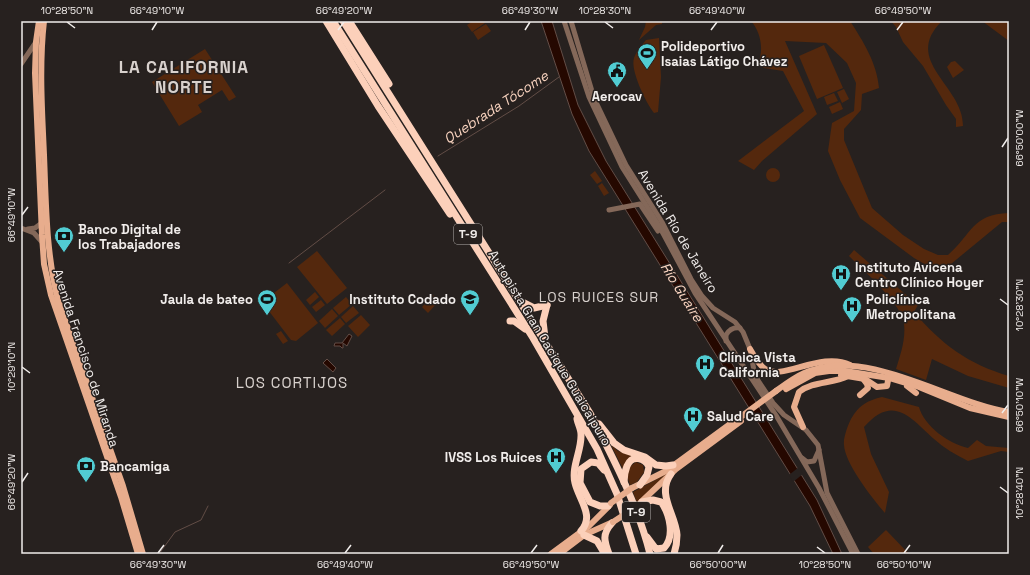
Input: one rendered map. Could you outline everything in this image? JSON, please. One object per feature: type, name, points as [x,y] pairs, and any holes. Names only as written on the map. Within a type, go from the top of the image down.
[{"type":"highway","points":[[322,21],[461,230],[479,252]]},
{"type":"highway","points":[[326,21],[378,106]]},
{"type":"highway","name":"Autopista Gran Cacique Guaicaipuro","points":[[333,21],[533,338],[598,449],[615,490],[636,554]]},
{"type":"highway","name":"Autopista Gran Cacique Guaicaipuro","points":[[343,21],[590,413],[624,482],[645,535],[650,554]]},
{"type":"highway","points":[[349,21],[428,150],[432,163]]},
{"type":"highway","points":[[519,300],[534,308],[547,305],[542,327],[548,346]]},
{"type":"highway","points":[[512,305],[510,318],[525,329],[533,338]]},
{"type":"highway","points":[[575,410],[581,435],[574,474],[575,483],[587,516],[582,533],[597,541],[604,554]]},
{"type":"highway","points":[[590,413],[617,446],[645,457],[656,465],[676,465]]},
{"type":"highway","points":[[624,482],[628,464],[632,459],[638,458],[644,460],[649,468],[647,475],[640,485]]},
{"type":"highway","points":[[610,505],[596,506],[587,498],[580,483],[581,469],[591,462],[598,463],[615,490]]},
{"type":"highway","points":[[671,474],[666,484],[665,492],[677,535],[674,554]]},
{"type":"highway","points":[[640,503],[653,500],[661,502],[671,530],[670,541],[664,548],[660,549],[654,547],[645,535]]},
{"type":"highway","points":[[609,554],[603,540],[605,531],[612,522]]},
{"type":"highway","points":[[631,539],[633,554]]},
{"type":"main road","name":"Avenida Francisco de Miranda","points":[[39,21],[36,42],[41,224],[44,264],[50,290],[121,497],[138,554]]},
{"type":"main road","name":"Avenida Francisco de Miranda","points":[[44,21],[41,92],[46,215],[50,258],[58,300],[123,486],[143,554]]},
{"type":"main road","points":[[750,349],[762,366],[774,373],[820,362],[844,362],[853,367]]},
{"type":"main road","points":[[559,554],[610,505],[632,488],[676,465],[812,370],[833,366],[853,367],[889,376],[936,392],[938,395]]},
{"type":"main road","points":[[777,393],[816,373],[833,371],[902,376],[972,403],[1009,412]]},
{"type":"main road","points":[[798,382],[829,375],[848,376],[861,378],[879,388],[886,387],[889,376]]},
{"type":"main road","points":[[803,427],[794,407],[799,392],[812,386],[838,381],[848,376]]},
{"type":"main road","points":[[889,376],[916,393]]},
{"type":"main road","points":[[860,395],[868,386],[861,378]]},
{"type":"main road","points":[[900,382],[970,408],[1009,418]]},
{"type":"main road","points":[[970,408],[980,415]]},
{"type":"main road","points":[[552,554],[582,533],[612,522],[640,503],[671,474],[676,465]]},
{"type":"street","name":"Avenida Río de Janeiro","points":[[564,21],[589,97],[622,167],[658,224],[695,293],[777,417],[806,466],[853,554]]},
{"type":"street","name":"Avenida Río de Janeiro","points":[[571,21],[594,98],[626,165],[662,222],[691,279],[702,296],[713,308],[735,322],[740,328],[750,349],[755,376],[766,393],[784,415],[803,427],[813,436],[819,448],[827,493],[858,554]]},
{"type":"street","points":[[21,64],[36,42]]},
{"type":"street","points":[[609,210],[636,203],[643,206],[673,254]]},
{"type":"street","points":[[28,229],[41,224],[46,215]]},
{"type":"street","points":[[21,228],[28,229],[40,238],[43,243]]},
{"type":"street","points":[[727,342],[727,333],[736,327],[740,328]]},
{"type":"street","points":[[806,466],[814,461],[818,456],[819,448]]},
{"type":"street","points":[[801,458],[807,462],[814,461]]},
{"type":"shaded area","points":[[473,21],[483,21],[485,23],[472,32],[467,25]]},
{"type":"shaded area","points":[[646,21],[662,21],[662,24],[656,25],[639,40],[645,27]]},
{"type":"shaded area","points":[[751,21],[850,21],[872,61],[878,79],[879,88],[862,94],[861,110],[844,129],[844,140],[872,208],[903,235],[924,249],[938,255],[948,255],[974,226],[987,217],[1009,213],[1009,222],[1002,222],[951,264],[935,270],[914,258],[860,218],[840,180],[828,151],[832,123],[854,111],[856,83],[847,63],[826,43],[785,41],[817,114],[762,161],[754,170],[738,161],[804,111],[783,71],[764,68],[758,64],[761,47],[757,30]]},
{"type":"shaded area","points":[[891,21],[942,21],[931,35],[928,49],[931,61],[961,112],[963,126],[956,127],[956,119],[923,66],[903,42],[896,27]]},
{"type":"shaded area","points":[[982,21],[1009,21],[1009,41]]},
{"type":"shaded area","points":[[486,24],[491,31],[478,40],[473,32]]},
{"type":"shaded area","name":"Polideportivo Isaias Látigo Chávez","points":[[659,38],[661,77],[658,112],[654,113],[636,78],[633,63],[636,53],[646,40]]},
{"type":"shaded area","points":[[824,45],[843,88],[817,99],[799,56]]},
{"type":"shaded area","points":[[205,49],[236,97],[229,101],[222,90],[198,105],[202,112],[179,126],[152,82]]},
{"type":"shaded area","points":[[955,61],[964,70],[953,78],[947,67],[951,62]]},
{"type":"shaded area","points":[[844,89],[849,99],[842,103],[837,92]]},
{"type":"shaded area","points":[[834,93],[838,101],[827,105],[824,97]]},
{"type":"shaded area","points":[[840,102],[843,109],[832,114],[829,107]]},
{"type":"shaded area","points":[[773,168],[778,170],[780,175],[778,180],[773,182],[768,180],[766,175],[768,170]]},
{"type":"shaded area","points":[[595,171],[602,181],[597,184],[590,175]]},
{"type":"shaded area","points":[[602,183],[609,193],[604,196],[598,186]]},
{"type":"shaded area","points":[[854,250],[918,305],[914,312],[934,334],[956,352],[968,359],[1009,376],[1009,388],[968,376],[932,359],[926,380],[896,369],[904,336],[902,316],[890,298],[849,256]]},
{"type":"shaded area","points":[[317,251],[347,288],[327,304],[297,267]]},
{"type":"shaded area","points":[[287,283],[318,323],[296,341],[291,340],[262,302]]},
{"type":"shaded area","points":[[315,292],[319,297],[310,305],[306,300]]},
{"type":"shaded area","points":[[433,295],[439,301],[428,313],[422,307]]},
{"type":"shaded area","points":[[346,297],[352,304],[339,315],[333,308]]},
{"type":"shaded area","points":[[321,300],[325,305],[316,312],[312,307]]},
{"type":"shaded area","points":[[353,306],[359,313],[346,323],[341,317]]},
{"type":"shaded area","points":[[332,309],[338,316],[325,328],[319,321]]},
{"type":"shaded area","points":[[361,315],[370,325],[358,337],[348,326]]},
{"type":"shaded area","points":[[340,318],[345,324],[332,336],[326,330]]},
{"type":"shaded area","points":[[281,331],[288,341],[283,344],[276,334]]},
{"type":"shaded area","points":[[882,397],[919,407],[926,421],[938,433],[953,443],[968,448],[977,440],[986,446],[1009,448],[1009,452],[1001,451],[968,461],[942,445],[917,423],[901,412],[893,410],[884,412],[874,417],[864,427],[871,454],[889,492],[885,513],[854,471],[849,462],[844,445],[848,425],[857,410],[868,402]]},
{"type":"shaded area","points":[[611,445],[618,451],[636,457],[623,469]]},
{"type":"shaded area","points":[[636,462],[643,465],[644,472],[637,482],[630,485],[628,479],[628,468]]},
{"type":"shaded area","points":[[670,472],[637,503],[633,492]]},
{"type":"shaded area","points":[[886,530],[909,554],[874,554],[868,547]]},
{"type":"water","name":"Río Guaire","points":[[541,21],[552,21],[578,105],[606,161],[817,500],[842,554],[833,554],[810,506],[589,151],[572,114]]},
{"type":"water","points":[[349,334],[352,336],[347,346],[343,343],[343,348],[340,346],[334,346],[335,343],[342,343]]},
{"type":"water","points":[[327,359],[336,368],[333,372],[323,363]]},
{"type":"pier","points":[[799,467],[803,474],[793,482],[789,475]]},
{"type":"waterway","name":"Quebrada Tócome","points":[[438,156],[519,106],[559,77]]},
{"type":"waterway","name":"Quebrada Tócome","points":[[289,263],[385,190]]},
{"type":"waterway","name":"Quebrada Tócome","points":[[159,554],[175,532],[201,520],[208,506]]},
{"type":"place","name":"Polideportivo Isaias Látigo Chávez","points":[[647,70]]},
{"type":"place","name":"Aerocav","points":[[617,88]]},
{"type":"place","name":"Banco Digital de los Trabajadores","points":[[64,253]]},
{"type":"place","name":"Instituto Avicena Centro Clínico Hoyer","points":[[841,291]]},
{"type":"place","name":"Jaula de bateo","points":[[267,316]]},
{"type":"place","name":"Instituto Codado","points":[[470,316]]},
{"type":"place","name":"Policlínica Metropolitana","points":[[852,323]]},
{"type":"place","name":"Clínica Vista California","points":[[705,381]]},
{"type":"place","name":"Salud Care","points":[[693,433]]},
{"type":"place","name":"IVSS Los Ruices","points":[[556,474]]},
{"type":"place","name":"Bancamiga","points":[[86,483]]},
{"type":"district","name":"LA CALIFORNIA NORTE","points":[[184,77]]},
{"type":"district","name":"LOS RUICES SUR","points":[[599,297]]},
{"type":"district","name":"LOS CORTIJOS","points":[[292,382]]}]
